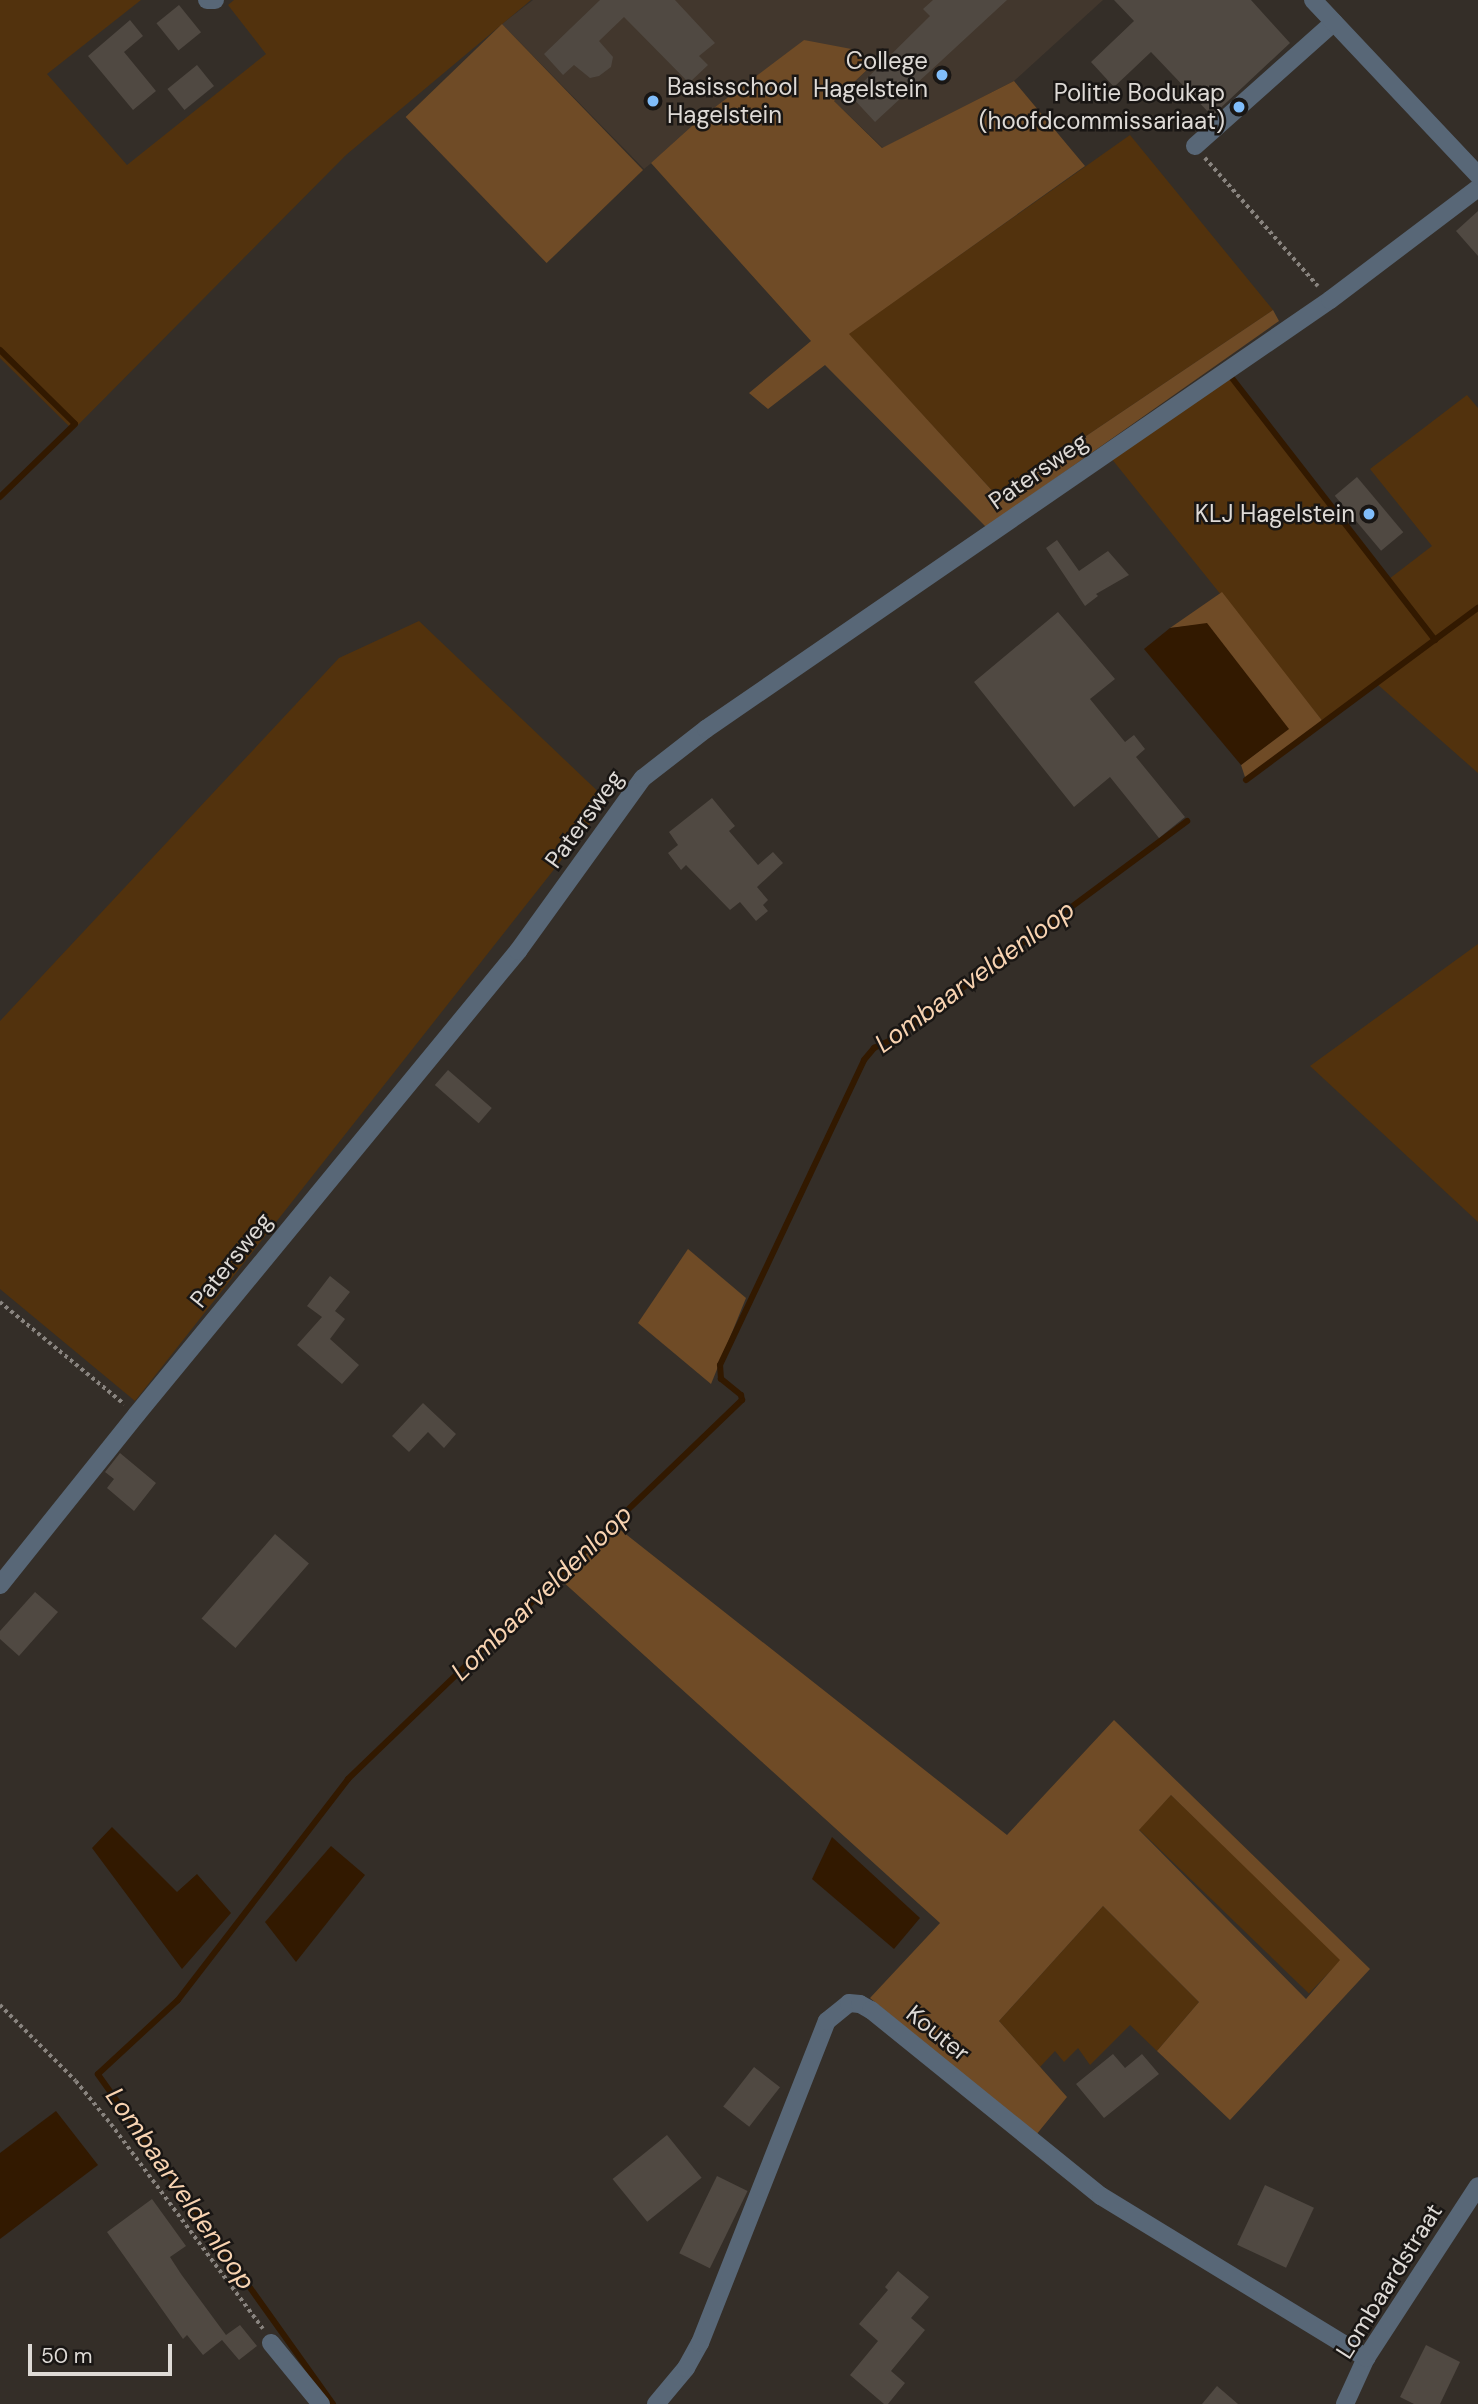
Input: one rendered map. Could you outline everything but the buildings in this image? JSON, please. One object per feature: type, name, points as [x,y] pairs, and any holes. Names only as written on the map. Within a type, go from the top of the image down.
[{"type":"street","points":[[207,0],[215,0]]},
{"type":"street","points":[[1313,0],[1478,175]]},
{"type":"street","points":[[1195,146],[1334,22]]},
{"type":"street","name":"Patersweg","points":[[0,1585],[136,1414],[518,951],[643,778],[717,721],[1330,300],[1478,188]]},
{"type":"street","name":"Kouter","points":[[656,2404],[686,2368],[700,2343],[827,2021],[849,2003],[860,2004],[871,2010],[1101,2196],[1366,2358]]},
{"type":"street","name":"Lombaardstraat","points":[[1345,2404],[1366,2358],[1478,2186]]},
{"type":"street","points":[[271,2343],[321,2404]]},
{"type":"path","points":[[1195,146],[1330,300]]},
{"type":"path","points":[[0,1302],[136,1414]]},
{"type":"path","points":[[0,2005],[76,2081],[111,2124],[271,2343]]},
{"type":"shaded area","points":[[0,0],[141,0],[47,74],[127,165],[266,54],[228,5],[234,0],[531,0],[346,155],[73,430],[0,358]]},
{"type":"shaded area","points":[[533,0],[1103,0],[1014,81],[883,148],[834,101],[869,68],[804,40],[644,169],[502,24]]},
{"type":"shaded area","points":[[502,24],[643,170],[547,263],[406,117]]},
{"type":"shaded area","points":[[804,40],[862,51],[869,68],[834,101],[882,148],[1014,81],[1085,166],[849,334],[997,496],[1273,310],[1279,321],[986,527],[825,365],[768,409],[749,393],[811,341],[651,163],[702,117]]},
{"type":"shaded area","points":[[1130,135],[1273,310],[997,496],[848,334]]},
{"type":"shaded area","points":[[1228,373],[1389,579],[1432,546],[1370,469],[1467,395],[1478,408],[1478,773],[1377,684],[1324,723],[1111,458]]},
{"type":"shaded area","points":[[1222,592],[1324,723],[1246,780],[1241,765],[1288,729],[1207,624],[1170,628]]},
{"type":"shaded area","points":[[419,621],[608,801],[135,1401],[0,1289],[0,1021],[339,658]]},
{"type":"shaded area","points":[[1207,623],[1289,729],[1241,765],[1144,649],[1170,628]]},
{"type":"shaded area","points":[[1478,944],[1478,1222],[1310,1066]]},
{"type":"shaded area","points":[[688,1249],[746,1298],[711,1384],[638,1323]]},
{"type":"shaded area","points":[[613,1524],[1007,1835],[1114,1720],[1370,1969],[1230,2120],[1157,2051],[1199,2002],[1103,1906],[999,2021],[1067,2097],[1036,2135],[870,1998],[940,1923],[561,1580]],"holes":[[[1171,1795],[1340,1960],[1306,1999],[1139,1830]]]},
{"type":"shaded area","points":[[1171,1795],[1341,1960],[1309,1993],[1138,1829]]},
{"type":"shaded area","points":[[112,1827],[177,1892],[197,1874],[231,1913],[182,1969],[92,1848]]},
{"type":"shaded area","points":[[832,1837],[920,1918],[894,1949],[812,1879]]},
{"type":"shaded area","points":[[331,1846],[365,1875],[296,1962],[265,1922]]},
{"type":"shaded area","points":[[1103,1906],[1199,2002],[1157,2051],[1130,2025],[1090,2065],[1078,2048],[1064,2062],[1055,2051],[1040,2067],[999,2021]]},
{"type":"shaded area","points":[[56,2111],[98,2165],[0,2239],[0,2153]]},
{"type":"waterway","points":[[0,350],[75,424],[0,497]]},
{"type":"waterway","points":[[1228,373],[1435,640]]},
{"type":"waterway","name":"Lombaarveldenloop","points":[[1246,780],[1478,608]]},
{"type":"waterway","name":"Lombaarveldenloop","points":[[333,2404],[98,2074],[178,2000],[348,1779],[742,1400],[741,1395],[721,1379],[720,1365],[864,1060],[874,1048],[895,1038],[1187,821]]},
{"type":"place","name":"College Hagelstein","points":[[942,75]]},
{"type":"place","name":"Basisschool Hagelstein","points":[[653,101]]},
{"type":"place","name":"Politie Bodukap (hoofdcommissariaat)","points":[[1239,107]]},
{"type":"place","name":"KLJ Hagelstein","points":[[1369,514]]}]
